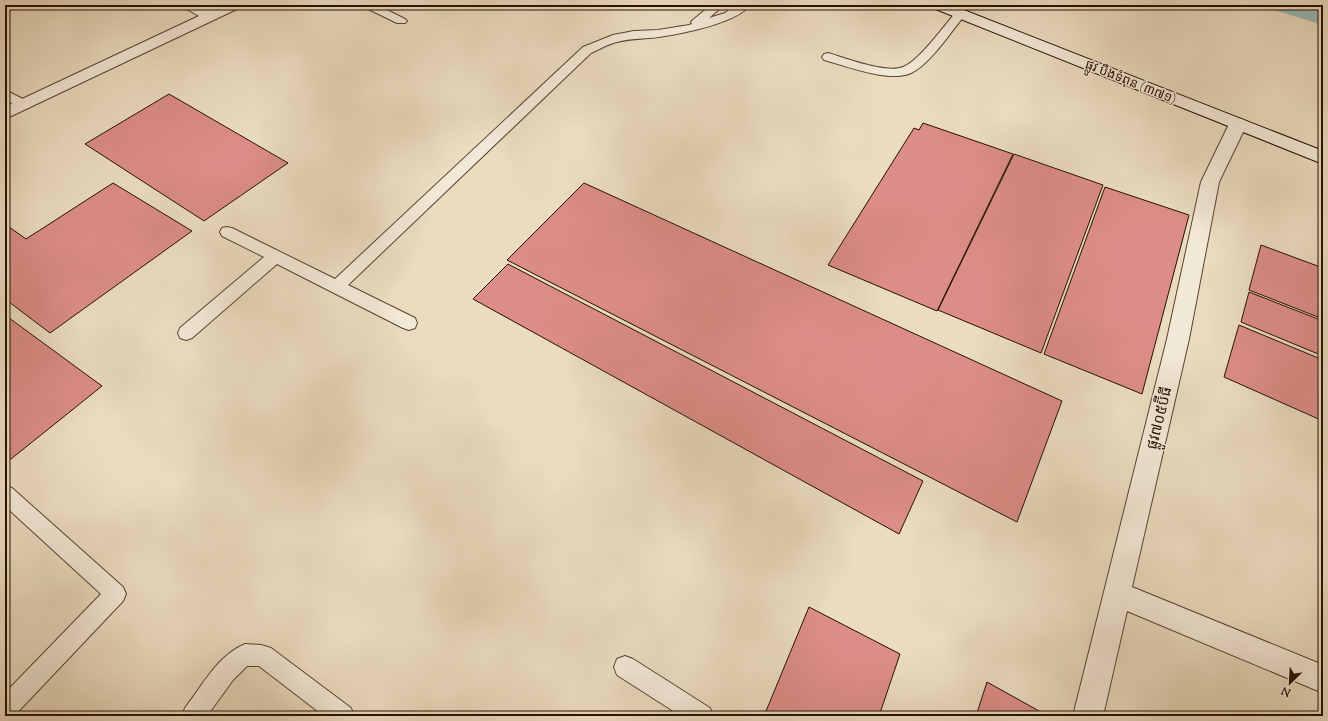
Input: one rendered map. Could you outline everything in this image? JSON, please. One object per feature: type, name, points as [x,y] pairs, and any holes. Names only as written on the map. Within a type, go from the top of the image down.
[{"type":"street","points":[[190,5],[211,16]]},
{"type":"street","points":[[5,114],[234,5]]},
{"type":"street","name":"ផ្លូវ បឹងទំពុន (៣៧១)","points":[[938,5],[1323,158]]},
{"type":"street","name":"ផ្លូវ៧០៥ប៊ីធី","points":[[1088,716],[1178,339],[1210,182],[1238,124]]},
{"type":"street","points":[[1117,594],[1323,680]]},
{"type":"lane","points":[[368,5],[401,21]]},
{"type":"lane","points":[[691,28],[718,5]]},
{"type":"lane","points":[[336,287],[587,50],[613,38],[658,34],[691,28],[729,15],[744,5]]},
{"type":"lane","points":[[828,57],[889,73],[906,71],[916,65],[960,14]]},
{"type":"lane","points":[[5,94],[24,105]]},
{"type":"lane","points":[[227,232],[409,323]]},
{"type":"lane","points":[[186,333],[276,256]]},
{"type":"lane","points":[[5,494],[116,594],[5,709]]},
{"type":"lane","points":[[193,716],[234,663],[244,655],[255,655],[263,656],[342,716]]},
{"type":"lane","points":[[624,667],[702,716]]},
{"type":"building","points":[[169,94],[288,163],[204,221],[85,144]]},
{"type":"building","points":[[923,123],[1013,154],[937,311],[828,265],[914,128],[919,130]]},
{"type":"building","points":[[1014,154],[1103,185],[1041,353],[938,310]]},
{"type":"building","points":[[113,183],[192,231],[50,333],[5,299],[5,224],[26,239]]},
{"type":"building","points":[[584,183],[1062,401],[1017,522],[507,260]]},
{"type":"building","points":[[1105,187],[1189,215],[1142,394],[1044,354]]},
{"type":"building","points":[[1261,245],[1323,268],[1323,319],[1249,290]]},
{"type":"building","points":[[508,264],[923,481],[899,534],[473,299]]},
{"type":"building","points":[[1249,292],[1323,321],[1323,356],[1241,322]]},
{"type":"building","points":[[5,315],[102,386],[11,459],[5,455]]},
{"type":"building","points":[[1239,325],[1323,360],[1323,421],[1224,377]]},
{"type":"building","points":[[809,607],[900,654],[879,716],[764,716]]},
{"type":"building","points":[[987,682],[1048,716],[976,716]]},
{"type":"waterway","points":[[1282,5],[1323,18]]}]
